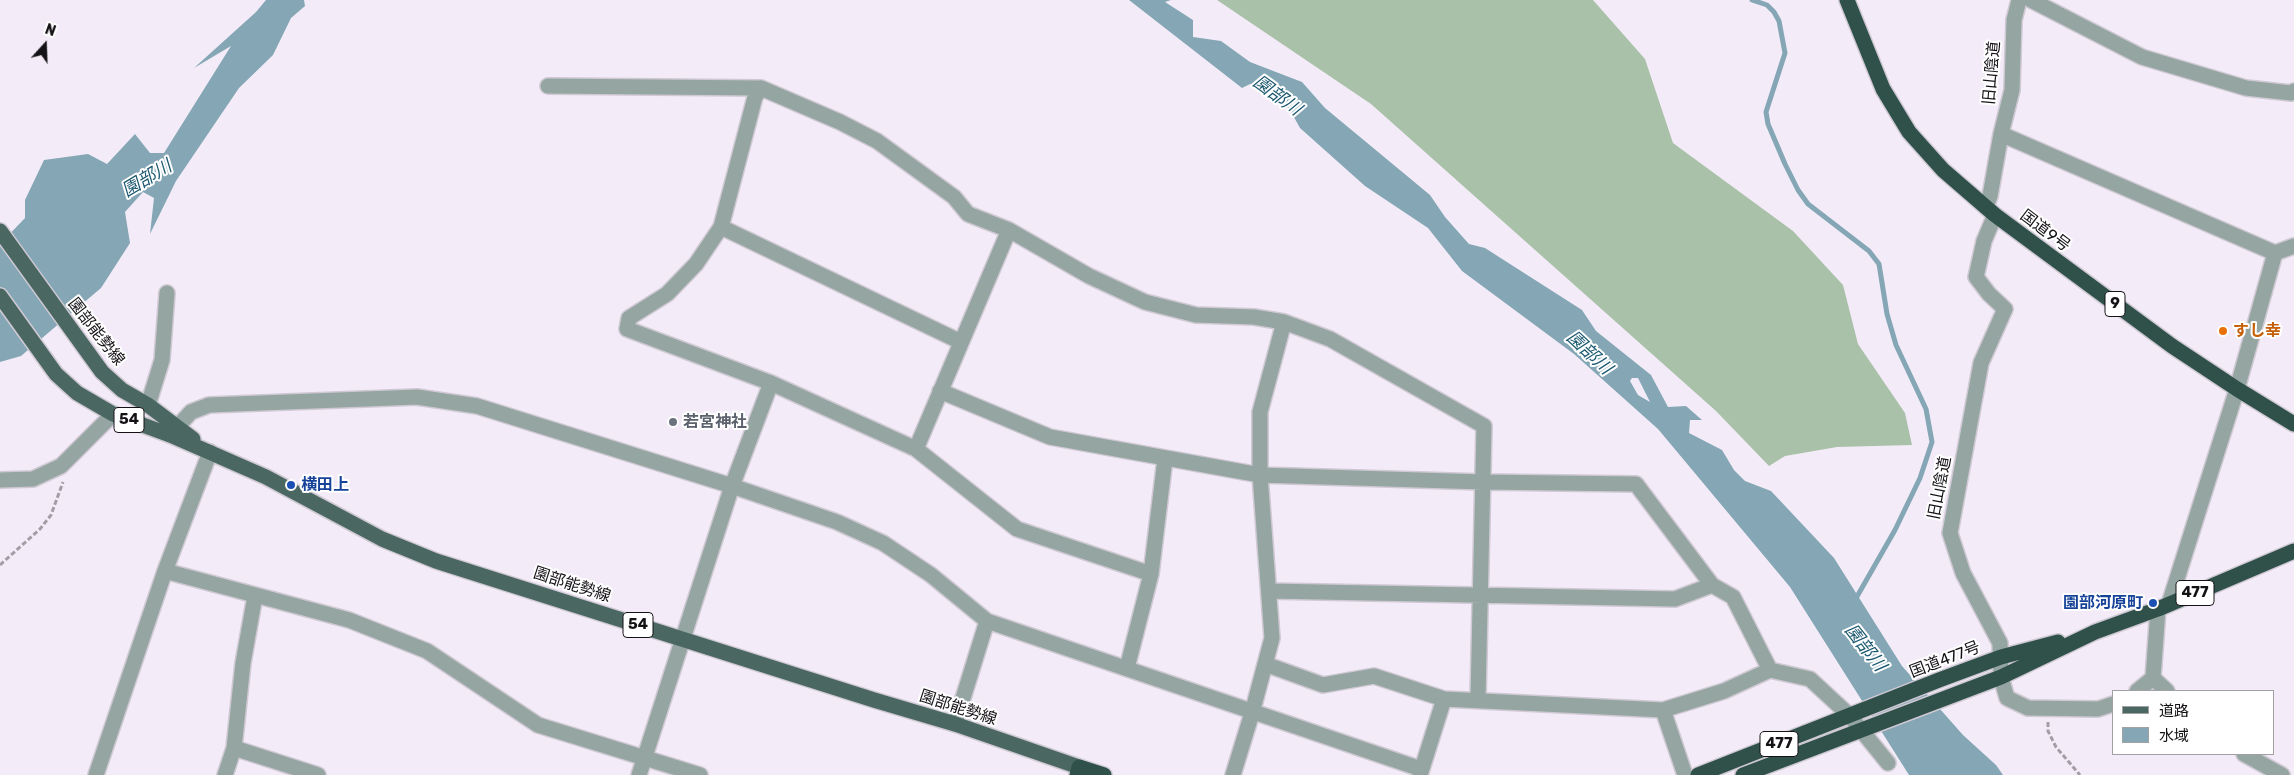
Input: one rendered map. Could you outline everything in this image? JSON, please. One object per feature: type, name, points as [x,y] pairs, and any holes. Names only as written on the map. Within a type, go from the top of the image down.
[{"type":"highway","name":"国道9号","points":[[1847,0],[1883,89],[1909,132],[1943,170],[1991,211],[2172,346],[2237,390],[2294,424]]},
{"type":"highway","name":"国道477号","points":[[1743,775],[1866,730],[2001,677],[2095,632],[2164,606],[2294,551]]},
{"type":"highway","name":"国道477号","points":[[1698,775],[2001,657],[2095,632]]},
{"type":"highway","points":[[1078,771],[1104,775]]},
{"type":"main road","name":"園部能勢線","points":[[0,231],[102,372],[122,390],[148,405],[173,430],[210,452],[266,477],[382,539],[427,557],[874,700],[955,724],[1078,771]]},
{"type":"main road","name":"園部能勢線","points":[[0,296],[56,374],[77,393],[113,414],[173,430]]},
{"type":"street","name":"旧山陰道","points":[[2020,0],[2014,20],[2012,90],[2001,134],[1990,196],[1991,211],[1976,277],[1989,294],[2005,309],[1981,363],[1950,533],[1963,572],[2000,643],[2001,677],[2007,698],[2028,708],[2098,709],[2112,704]]},
{"type":"street","points":[[2031,0],[2142,57],[2246,88],[2293,94]]},
{"type":"street","points":[[548,86],[761,88],[840,122],[877,141],[954,197],[968,214],[1009,230],[1089,276],[1145,302],[1196,315],[1254,317],[1284,322],[1330,339],[1484,426],[1478,699]]},
{"type":"street","points":[[761,88],[755,98],[721,227],[696,264],[667,294],[629,318],[626,329],[771,384],[916,449],[1017,529],[1151,574]]},
{"type":"street","points":[[2001,134],[2275,253],[2294,246]]},
{"type":"street","points":[[721,227],[961,342]]},
{"type":"street","points":[[916,449],[1009,230]]},
{"type":"street","points":[[2139,690],[2153,678],[2164,606],[2237,390],[2275,253]]},
{"type":"street","points":[[148,405],[162,360],[167,293]]},
{"type":"street","points":[[1233,775],[1272,638],[1260,475],[1260,412],[1284,322]]},
{"type":"street","points":[[639,775],[732,486],[771,384]]},
{"type":"street","points":[[940,391],[1050,437],[1260,475],[1482,482],[1636,484],[1712,585],[1733,597],[1770,670]]},
{"type":"street","points":[[173,430],[191,412],[209,406],[417,397],[477,406],[732,486],[837,522],[883,543],[931,575],[987,621],[1127,668],[1420,772],[1444,699]]},
{"type":"street","points":[[0,480],[34,479],[61,466],[113,414]]},
{"type":"street","points":[[96,775],[165,571],[210,452]]},
{"type":"street","points":[[1127,668],[1151,574],[1165,459]]},
{"type":"street","points":[[165,571],[349,620],[427,651],[538,725],[700,775]]},
{"type":"street","points":[[1269,591],[1675,599],[1712,585]]},
{"type":"street","points":[[225,775],[234,748],[243,663],[255,596]]},
{"type":"street","points":[[955,724],[987,621]]},
{"type":"street","points":[[1266,664],[1323,685],[1374,676],[1444,699],[1478,699],[1664,710],[1724,691],[1770,670],[1810,679],[1855,714],[1888,763]]},
{"type":"street","points":[[2153,678],[2166,690]]},
{"type":"street","points":[[1664,710],[1685,775]]},
{"type":"street","points":[[234,748],[318,775]]},
{"type":"street","points":[[2246,755],[2282,775]]},
{"type":"path","points":[[0,565],[26,544],[51,515],[64,480],[67,461]]},
{"type":"path","points":[[2048,708],[2048,731],[2056,747],[2080,775]]},
{"type":"green space","points":[[1217,0],[1593,0],[1645,59],[1673,143],[1793,231],[1843,285],[1858,344],[1905,413],[1912,445],[1837,447],[1785,456],[1769,466],[1716,411],[1371,104]]},
{"type":"water","name":"園部川","points":[[266,0],[304,0],[305,6],[291,18],[273,55],[239,88],[176,181],[150,234],[154,198],[143,192],[125,212],[130,243],[101,288],[21,356],[0,362],[0,244],[25,218],[25,200],[44,160],[88,154],[107,164],[135,134],[150,153],[164,153],[231,46],[194,68],[256,12]]},
{"type":"water","name":"園部川","points":[[1129,0],[1171,0],[1165,2],[1193,20],[1193,37],[1221,41],[1250,62],[1302,82],[1325,108],[1430,195],[1445,217],[1469,244],[1485,248],[1582,310],[1596,331],[1651,375],[1668,407],[1686,406],[1702,420],[1690,420],[1689,433],[1722,450],[1734,470],[1745,481],[1771,491],[1834,558],[1902,666],[1963,735],[1996,765],[2003,775],[1909,775],[1790,587],[1658,429],[1574,354],[1462,271],[1428,228],[1365,186],[1300,128],[1290,110],[1262,86],[1250,84],[1242,88]],"holes":[[[1632,378],[1638,378],[1650,402],[1638,395],[1630,381]]]},
{"type":"waterway","points":[[1752,0],[1767,5],[1774,12],[1779,21],[1785,53],[1766,112],[1768,124],[1785,164],[1798,190],[1808,204],[1869,251],[1879,264],[1887,314],[1896,345],[1926,409],[1932,442],[1920,478],[1895,530],[1855,600]]},
{"type":"place","name":"すし幸","points":[[2223,331]]},
{"type":"place","name":"若宮神社","points":[[673,422]]},
{"type":"place","name":"横田上","points":[[291,485]]},
{"type":"place","name":"園部河原町","points":[[2153,603]]}]
